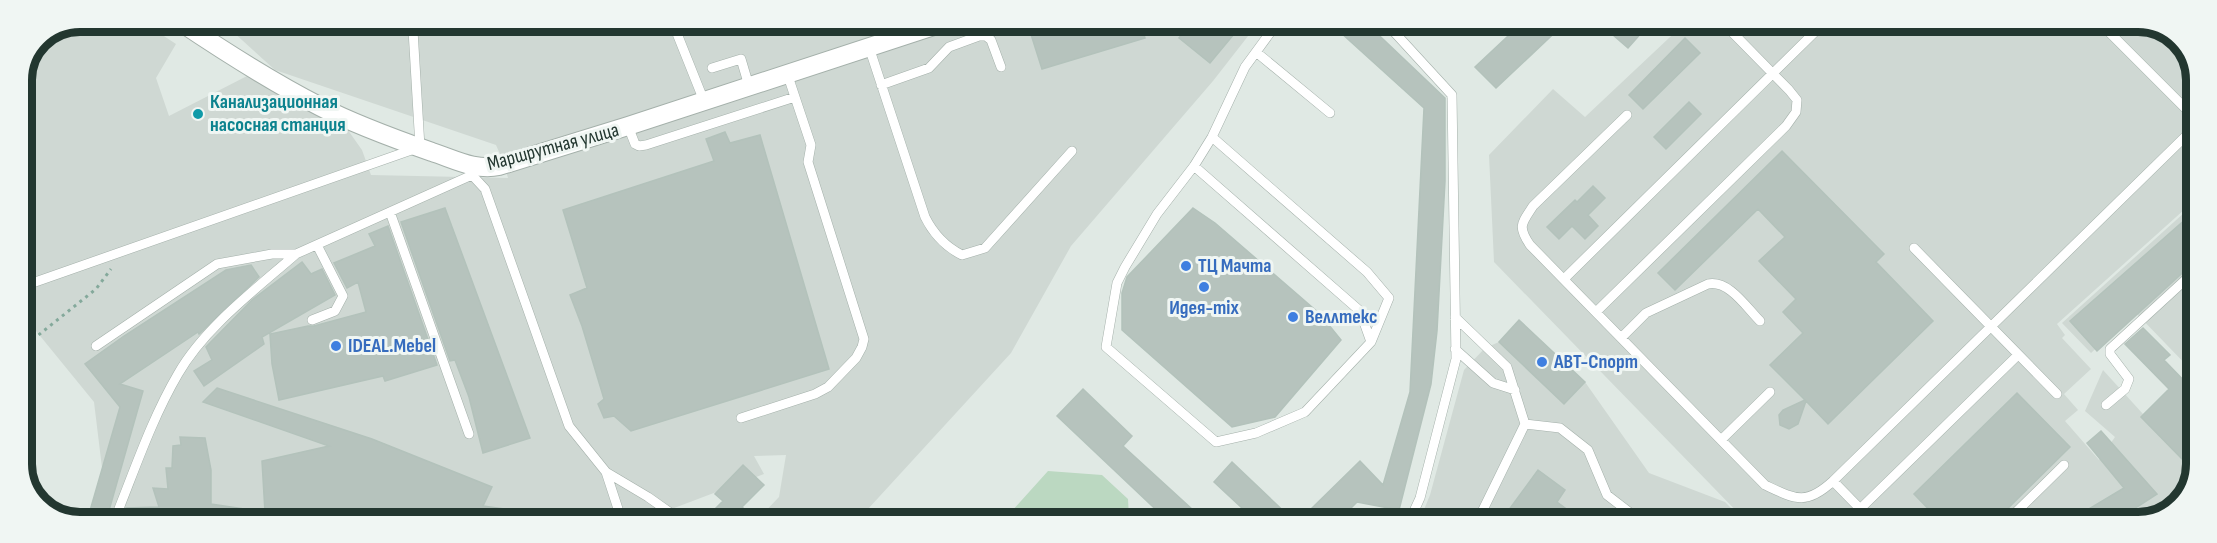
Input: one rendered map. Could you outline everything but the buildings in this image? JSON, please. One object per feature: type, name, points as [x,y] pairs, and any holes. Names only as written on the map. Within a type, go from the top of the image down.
[{"type":"street","name":"Маршрутная улица","points":[[196,32],[235,58],[305,98],[357,123],[473,170],[499,166],[628,126],[869,47],[898,32]]},
{"type":"lane","points":[[32,283],[420,147],[413,32]]},
{"type":"lane","points":[[676,32],[704,101]]},
{"type":"lane","points":[[1212,137],[1367,272],[1389,298],[1371,342],[1305,412],[1256,433],[1216,442],[1106,347],[1118,283],[1125,267],[1157,214],[1194,166],[1212,137],[1245,68],[1271,32]]},
{"type":"lane","points":[[1394,32],[1452,95],[1456,359],[1420,498],[1414,512]]},
{"type":"lane","points":[[1596,312],[1786,126],[1796,112],[1797,100],[1732,32]]},
{"type":"lane","points":[[1564,279],[1816,32]]},
{"type":"lane","points":[[2109,32],[2185,108]]},
{"type":"lane","points":[[881,85],[929,68],[949,46],[979,36],[986,36],[991,40],[1001,67]]},
{"type":"lane","points":[[869,47],[925,217],[938,236],[962,255],[985,248],[1072,152]]},
{"type":"lane","points":[[1256,52],[1330,113]]},
{"type":"lane","points":[[712,68],[741,59],[749,86]]},
{"type":"lane","points":[[741,418],[814,394],[828,387],[856,358],[864,339],[808,162],[811,145],[787,74]]},
{"type":"lane","points":[[628,126],[635,144],[646,146],[795,97]]},
{"type":"lane","points":[[1626,115],[1533,206],[1521,223],[1522,233],[1765,485],[1789,496],[1803,498],[1819,494],[1833,482],[2185,137]]},
{"type":"lane","points":[[1194,166],[1360,311],[1371,342]]},
{"type":"lane","points":[[118,512],[151,430],[178,372],[218,322],[296,254],[390,212],[473,170],[485,189],[569,426],[606,472],[669,512]]},
{"type":"lane","points":[[390,212],[469,434]]},
{"type":"lane","points":[[312,320],[335,311],[343,296],[317,245]]},
{"type":"lane","points":[[1914,248],[2056,394]]},
{"type":"lane","points":[[96,346],[217,264],[272,254],[296,254]]},
{"type":"lane","points":[[2106,405],[2125,389],[2129,378],[2110,354],[2110,349],[2186,280]]},
{"type":"lane","points":[[1621,338],[1646,313],[1708,284],[1716,283],[1729,290],[1760,321]]},
{"type":"lane","points":[[1455,317],[1507,367],[1525,424],[1482,512]]},
{"type":"lane","points":[[1455,349],[1493,383],[1515,390]]},
{"type":"lane","points":[[1860,509],[2019,355]]},
{"type":"lane","points":[[1721,440],[1770,392]]},
{"type":"lane","points":[[1525,424],[1560,428],[1588,450],[1607,495],[1629,512]]},
{"type":"lane","points":[[2016,512],[2064,465]]},
{"type":"lane","points":[[606,472],[619,512]]},
{"type":"lane","points":[[1833,482],[1863,512]]},
{"type":"path","points":[[32,340],[96,289]]},
{"type":"shaded area","points":[[70,32],[158,32],[176,44],[156,78],[169,116],[247,76],[304,108],[345,126],[362,150],[371,175],[508,178],[496,145],[275,70],[233,32],[1251,32],[1213,81],[1071,246],[1011,353],[865,512],[765,512],[779,497],[786,455],[754,456],[764,474],[664,512],[90,512],[103,476],[94,402],[32,326],[32,70],[35,61],[46,46],[61,35]]},
{"type":"shaded area","points":[[1675,32],[2147,32],[2167,41],[2174,48],[2185,70],[2185,209],[2057,324],[2065,335],[2062,338],[2091,369],[2064,394],[2078,410],[2065,421],[2099,460],[2115,437],[2085,411],[2103,370],[2143,414],[2183,377],[2186,380],[2186,464],[2182,482],[2174,495],[2162,505],[2138,512],[1737,512],[1494,262],[1489,155],[1553,89],[1585,117]]},
{"type":"shaded area","points":[[2185,212],[2186,364],[2135,312],[2091,353],[2062,323]]},
{"type":"shaded area","points":[[1519,320],[1585,382],[1649,473],[1725,502],[1735,512],[1423,512],[1430,495],[1464,370],[1485,348],[1499,342]]},
{"type":"green space","points":[[1048,471],[1102,475],[1128,499],[1129,512],[1090,512],[1086,510],[1011,512]]},
{"type":"place","name":"Канализационная насосная станция","points":[[198,114]]},
{"type":"place","name":"ТЦ Мачта","points":[[1186,266]]},
{"type":"place","name":"Идея-mix","points":[[1204,287]]},
{"type":"place","name":"Веллтекс","points":[[1293,317]]},
{"type":"place","name":"IDEAL.Mebel","points":[[336,346]]},
{"type":"place","name":"АВТ-Спорт","points":[[1542,362]]}]
